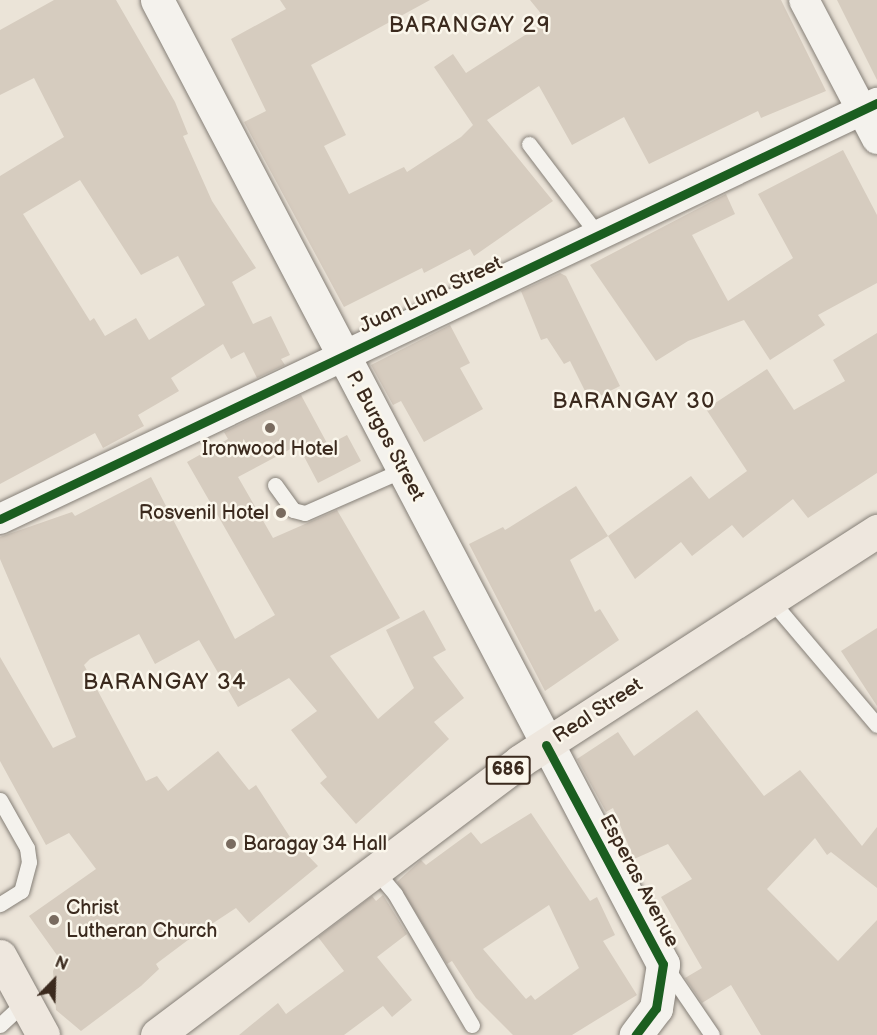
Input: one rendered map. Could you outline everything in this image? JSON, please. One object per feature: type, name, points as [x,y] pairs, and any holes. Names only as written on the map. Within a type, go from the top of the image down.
[{"type":"main road","name":"P. Burgos Street","points":[[157,0],[546,745]]},
{"type":"main road","name":"Real Street","points":[[157,1035],[375,870],[546,745],[877,531]]},
{"type":"main road","name":"Esperas Avenue","points":[[546,745],[663,964],[656,1008],[636,1035]]},
{"type":"main road","points":[[0,956],[26,989],[42,1035]]},
{"type":"street","points":[[804,0],[869,106],[877,139]]},
{"type":"street","name":"Juan Luna Street","points":[[0,519],[869,106]]},
{"type":"lane","points":[[529,144],[598,236]]},
{"type":"lane","points":[[275,485],[293,510],[305,513],[402,470]]},
{"type":"lane","points":[[770,600],[877,725]]},
{"type":"lane","points":[[0,800],[27,848],[29,862],[21,891],[0,904]]},
{"type":"lane","points":[[375,870],[395,894],[472,1025]]},
{"type":"lane","points":[[663,964],[712,1035]]},
{"type":"lane","points":[[0,1025],[26,989]]},
{"type":"building","points":[[54,0],[116,0],[175,102],[188,134],[183,136],[212,201],[256,268],[232,282],[253,324],[271,316],[290,355],[281,359],[285,365],[257,378],[244,352],[231,359],[223,344],[171,378],[179,391],[138,415],[144,426],[103,448],[95,433],[0,484],[0,176],[64,137],[34,78],[0,95],[0,30]],"holes":[[[80,180],[141,275],[178,256],[205,305],[149,340],[136,318],[105,336],[94,318],[90,321],[23,214]]]},
{"type":"building","points":[[280,0],[430,0],[311,65],[346,135],[324,146],[349,194],[404,167],[407,172],[461,137],[473,125],[434,67],[453,54],[466,73],[547,21],[530,0],[781,0],[826,91],[761,118],[758,111],[649,164],[624,117],[572,145],[539,86],[487,120],[553,201],[474,256],[470,249],[424,273],[422,268],[344,307],[244,122],[266,111],[231,39],[286,9]]},
{"type":"building","points":[[837,0],[877,0],[877,80]]},
{"type":"building","points":[[843,150],[877,215],[877,283],[818,315],[825,325],[770,360],[744,320],[688,341],[656,361],[590,265],[726,194],[735,214],[692,235],[728,301],[793,258],[758,194]]},
{"type":"building","points":[[560,273],[566,276],[620,386],[590,401],[570,361],[564,364],[547,338],[541,340],[521,291]]},
{"type":"building","points":[[450,325],[470,363],[460,368],[483,409],[424,442],[401,401],[393,405],[371,365]]},
{"type":"building","points":[[877,333],[877,473],[808,518],[793,499],[743,538],[732,525],[692,556],[681,542],[635,579],[608,536],[691,476],[709,499],[747,471],[706,409],[767,369],[794,410],[845,381],[833,360]]},
{"type":"building","points":[[301,395],[328,445],[347,435],[361,461],[318,483],[298,445],[238,477],[273,538],[337,510],[400,618],[330,656],[378,719],[414,688],[386,630],[424,610],[446,650],[433,657],[464,698],[434,722],[449,739],[356,824],[320,783],[327,777],[291,730],[317,711],[289,678],[238,707],[199,640],[155,664],[139,634],[90,659],[84,665],[146,781],[157,776],[168,791],[218,751],[249,790],[256,785],[290,837],[318,866],[249,923],[236,908],[192,937],[156,964],[159,969],[141,986],[81,1031],[56,1010],[53,971],[59,958],[29,916],[96,869],[69,833],[46,845],[0,761],[0,657],[53,748],[76,737],[0,559],[0,537],[72,512],[75,516],[151,477],[235,639],[275,615],[187,462],[228,439],[224,432]]},
{"type":"building","points":[[576,486],[608,536],[570,560],[595,612],[600,609],[619,640],[545,691],[469,544],[503,527],[505,530]]},
{"type":"building","points":[[877,628],[877,706],[841,651]]},
{"type":"building","points":[[697,710],[764,796],[800,770],[862,846],[877,827],[877,888],[831,852],[827,855],[815,838],[767,889],[838,961],[877,920],[877,1035],[761,1035],[731,985],[702,1003],[685,978],[702,968],[661,897],[692,879],[668,844],[634,859],[613,808],[606,812],[577,759],[618,732],[634,756]]},
{"type":"building","points":[[531,813],[590,901],[597,897],[615,935],[603,941],[637,995],[572,1035],[513,1035],[476,998],[452,961],[447,964],[397,882],[421,860],[426,865],[471,832],[481,844]],"holes":[[[549,905],[579,968],[535,1000],[531,995],[526,999],[483,949]]]},
{"type":"building","points":[[383,895],[407,934],[377,957],[412,1000],[392,1017],[383,1006],[344,1035],[239,1035],[278,1003],[286,1014],[344,971],[318,937],[372,896],[376,901]]},
{"type":"cycle path","points":[[0,519],[877,103]]},
{"type":"cycle path","points":[[546,745],[663,964],[656,1008],[636,1035]]},
{"type":"place","name":"Ironwood Hotel","points":[[270,428]]},
{"type":"place","name":"Rosvenil Hotel","points":[[281,513]]},
{"type":"place","name":"Baragay 34 Hall","points":[[231,844]]},
{"type":"place","name":"Christ Lutheran Church","points":[[54,920]]},
{"type":"district","name":"BARANGAY 29","points":[[470,26]]},
{"type":"district","name":"BARANGAY 30","points":[[634,402]]},
{"type":"district","name":"BARANGAY 34","points":[[165,683]]}]
